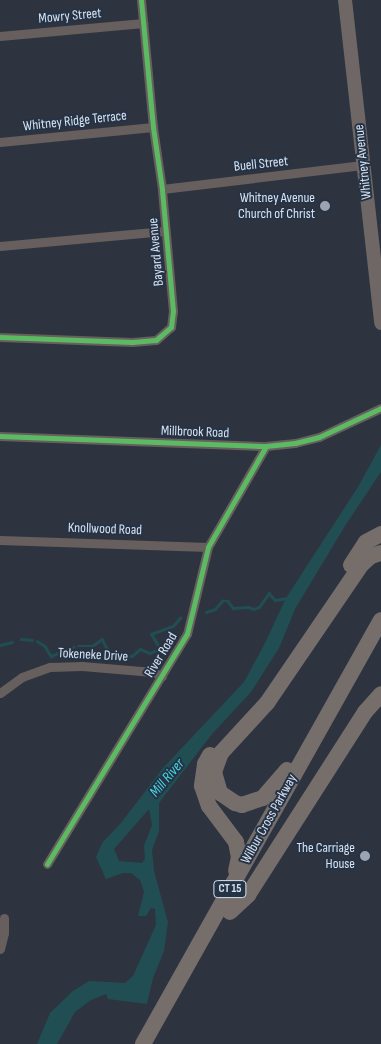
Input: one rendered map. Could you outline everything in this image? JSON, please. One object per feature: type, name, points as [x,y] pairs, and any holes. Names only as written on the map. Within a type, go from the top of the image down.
[{"type":"highway","points":[[232,886],[238,865],[238,850],[232,835],[209,806],[205,797],[202,786],[205,764],[211,754],[267,689],[381,520]]},
{"type":"highway","points":[[366,542],[381,534]]},
{"type":"highway","points":[[317,734],[304,746],[279,781],[263,798],[250,804],[234,803],[220,793],[216,786],[215,766],[221,754],[267,703],[361,564],[371,556],[381,553]]},
{"type":"highway","name":"Wilbur Cross Parkway","points":[[143,1044],[381,620]]},
{"type":"highway","name":"Wilbur Cross Parkway","points":[[156,1044],[381,639]]},
{"type":"highway","points":[[230,912],[248,895],[365,712],[381,694]]},
{"type":"main road","name":"Whitney Avenue","points":[[345,0],[381,323]]},
{"type":"street","name":"Bayard Avenue","points":[[0,337],[132,342],[156,340],[171,327],[173,311],[164,231],[162,188],[153,127],[141,0]]},
{"type":"street","name":"Mowry Street","points":[[0,36],[143,23]]},
{"type":"street","name":"Whitney Ridge Terrace","points":[[0,142],[153,127]]},
{"type":"street","name":"Buell Street","points":[[162,188],[363,165]]},
{"type":"street","points":[[0,246],[164,231]]},
{"type":"street","name":"Millbrook Road","points":[[0,436],[266,446],[295,443],[319,437],[381,408]]},
{"type":"street","name":"River Road","points":[[48,864],[187,634],[208,547],[266,446]]},
{"type":"street","name":"Knollwood Road","points":[[0,540],[208,547]]},
{"type":"street","name":"Tokeneke Drive","points":[[0,693],[22,677],[50,667],[82,666],[153,672],[162,676]]},
{"type":"street","points":[[0,949],[4,933],[4,918]]},
{"type":"water","name":"Mill River","points":[[381,445],[381,472],[345,526],[295,609],[279,648],[251,692],[212,734],[159,803],[159,831],[152,850],[154,871],[168,922],[164,951],[153,978],[147,1004],[108,999],[106,994],[91,1000],[75,1012],[57,1044],[37,1044],[50,1013],[73,991],[89,981],[125,983],[133,976],[156,925],[155,909],[151,908],[146,916],[138,916],[144,892],[140,880],[131,873],[123,873],[106,879],[96,857],[102,843],[121,823],[163,768],[244,682],[286,598],[358,487]],"holes":[[[149,809],[152,825],[144,846],[145,859],[142,863],[119,861],[114,849]]]},
{"type":"waterway","points":[[206,612],[215,609],[222,601],[228,601],[233,608],[248,607],[254,609],[259,607],[269,593],[275,600],[287,598]]},
{"type":"waterway","points":[[78,646],[92,646],[102,639],[110,654],[116,657],[132,656],[140,649],[150,653],[160,649],[151,634],[173,626],[180,618]]},
{"type":"waterway","points":[[21,639],[32,640]]},
{"type":"waterway","points":[[37,641],[45,646],[51,656],[73,647]]},
{"type":"waterway","points":[[0,645],[12,642]]},
{"type":"cycle path","points":[[0,337],[132,342],[156,340],[171,327],[173,311],[162,189],[153,127],[141,0]]},
{"type":"cycle path","points":[[0,436],[266,446],[295,443],[319,437],[381,408]]},
{"type":"cycle path","points":[[47,864],[187,634],[208,547],[266,446]]},
{"type":"place","name":"Whitney Avenue Church of Christ","points":[[325,206]]},
{"type":"place","name":"The Carriage House","points":[[365,856]]}]
